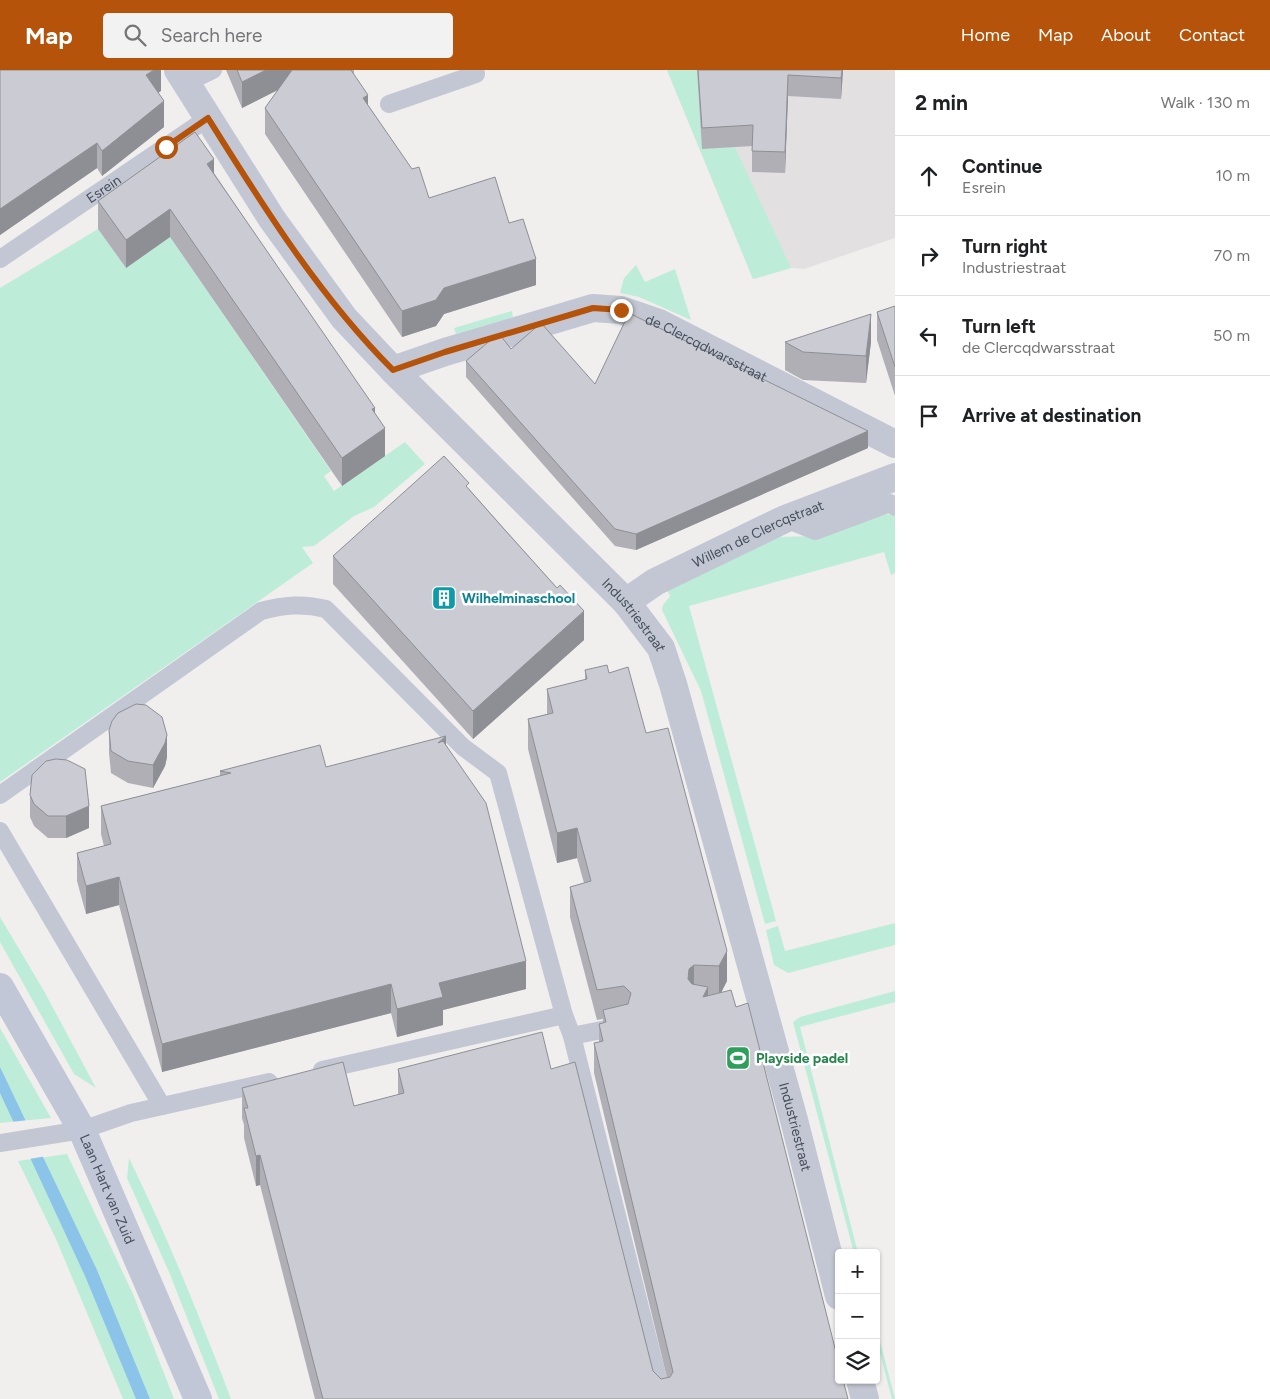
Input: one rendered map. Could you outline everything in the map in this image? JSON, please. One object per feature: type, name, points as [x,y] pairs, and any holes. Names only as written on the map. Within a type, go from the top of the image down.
[{"type":"main road","name":"Laan Hart van Zuid","points":[[0,987],[82,1130],[198,1399]]},
{"type":"street","name":"Industriestraat","points":[[182,77],[272,219],[344,318],[393,370],[626,602],[661,648],[676,693],[753,1004],[838,1294]]},
{"type":"street","name":"de Clercqdwarsstraat","points":[[393,370],[445,352],[593,308],[621,310],[659,323],[895,444]]},
{"type":"street","name":"Willem de Clercqstraat","points":[[626,602],[655,582],[785,519],[895,477]]},
{"type":"street","points":[[861,1384],[865,1399]]},
{"type":"lane","points":[[182,77],[212,70]]},
{"type":"lane","points":[[389,104],[476,74],[475,70]]},
{"type":"lane","name":"Esrein","points":[[0,259],[208,118]]},
{"type":"lane","points":[[785,519],[815,531],[890,503],[895,507]]},
{"type":"lane","points":[[0,795],[261,612],[280,606],[307,604],[326,609],[463,747],[498,773],[564,1015],[572,1036],[663,1399]]},
{"type":"lane","points":[[0,831],[162,1106]]},
{"type":"lane","points":[[304,1074],[564,1015]]},
{"type":"lane","points":[[572,1036],[621,1026]]},
{"type":"lane","points":[[0,1143],[82,1130],[131,1113],[284,1078]]},
{"type":"shaded area","points":[[667,70],[895,70],[895,238],[804,269],[791,268],[753,279]]},
{"type":"green space","points":[[667,70],[697,70],[702,149],[735,147],[791,268],[753,279]]},
{"type":"green space","points":[[98,229],[126,268],[170,237],[331,471],[324,476],[334,491],[405,442],[425,464],[374,507],[354,516],[314,546],[302,547],[313,563],[0,782],[0,288]]},
{"type":"green space","points":[[636,265],[645,282],[675,269],[691,320],[639,297],[620,293],[624,278]]},
{"type":"green space","points":[[512,311],[513,317],[456,334],[454,328]]},
{"type":"green space","points":[[883,514],[895,515],[895,573],[891,575],[884,552],[689,606],[776,921],[765,924],[701,691],[662,610],[663,605],[670,596],[666,588],[776,537],[819,536]]},
{"type":"green space","points":[[0,917],[44,991],[96,1088],[74,1074],[0,942]]},
{"type":"green space","points":[[895,923],[895,945],[788,973],[774,965],[766,930],[778,926],[785,951]]},
{"type":"green space","points":[[895,991],[895,1002],[800,1027],[857,1249],[853,1249],[793,1022],[800,1017]]},
{"type":"green space","points":[[0,1028],[51,1118],[0,1123]]},
{"type":"green space","points":[[67,1154],[133,1294],[174,1399],[123,1399],[56,1239],[18,1161]]},
{"type":"green space","points":[[129,1158],[183,1277],[231,1399],[219,1399],[169,1272],[127,1178]]},
{"type":"green space","points":[[880,1341],[895,1399],[892,1399],[880,1353]]},
{"type":"water","points":[[0,1067],[97,1270],[150,1399],[136,1399],[85,1276],[0,1093]]},
{"type":"pier","points":[[29,1120],[47,1156],[29,1159],[11,1122]]},
{"type":"building","points":[[0,70],[154,70],[146,75],[164,101],[102,151],[97,143],[0,209]]},
{"type":"building","points":[[237,70],[266,70],[242,82]]},
{"type":"building","points":[[292,70],[351,70],[368,95],[363,98],[412,169],[419,167],[429,198],[495,177],[509,223],[523,219],[536,259],[444,288],[436,300],[402,311],[265,108]]},
{"type":"building","points":[[698,70],[842,70],[841,78],[788,75],[785,152],[752,151],[753,125],[702,128]]},
{"type":"building","points":[[195,132],[214,159],[207,164],[375,408],[372,409],[385,428],[342,458],[170,209],[126,240],[98,201]]},
{"type":"building","points":[[895,306],[895,367],[877,312]]},
{"type":"building","points":[[629,313],[868,431],[636,534],[615,529],[466,361],[493,338],[500,335],[511,349],[541,323],[595,384]]},
{"type":"building","points":[[871,314],[866,356],[803,352],[785,342]]},
{"type":"building","name":"Wilhelminaschool","points":[[444,456],[469,483],[466,486],[557,588],[560,585],[584,611],[473,711],[333,556]]},
{"type":"building","points":[[607,665],[609,673],[628,667],[646,733],[668,728],[727,951],[719,966],[694,965],[689,969],[688,979],[692,984],[708,987],[703,997],[731,990],[736,1007],[748,1003],[835,1348],[835,1384],[844,1384],[848,1399],[323,1399],[260,1155],[256,1156],[244,1108],[248,1108],[242,1088],[343,1062],[354,1106],[404,1093],[398,1069],[542,1032],[551,1069],[575,1062],[653,1371],[661,1379],[670,1377],[673,1372],[594,1043],[603,1041],[599,1024],[606,1022],[603,1010],[628,1004],[631,993],[624,986],[597,990],[570,887],[591,881],[577,828],[557,833],[528,719],[553,713],[547,689],[587,679],[585,670]]},
{"type":"building","points":[[136,704],[146,705],[162,717],[167,735],[165,743],[153,765],[128,761],[111,751],[109,730],[112,721],[118,713]]},
{"type":"building","points":[[446,736],[438,743],[443,741],[486,803],[526,961],[439,983],[443,997],[397,1009],[391,984],[162,1044],[119,877],[86,886],[77,853],[111,844],[101,806],[231,773],[220,771],[320,745],[326,767]]},
{"type":"building","points":[[56,759],[67,760],[85,769],[89,806],[66,816],[48,816],[34,804],[30,795],[32,775],[46,761]]},
{"type":"place","name":"Wilhelminaschool","points":[[444,598]]},
{"type":"place","name":"Playside padel","points":[[738,1058]]},
{"type":"route","points":[[166,147],[208,118],[272,219],[344,318],[393,370],[445,352],[593,308],[621,310]]}]
